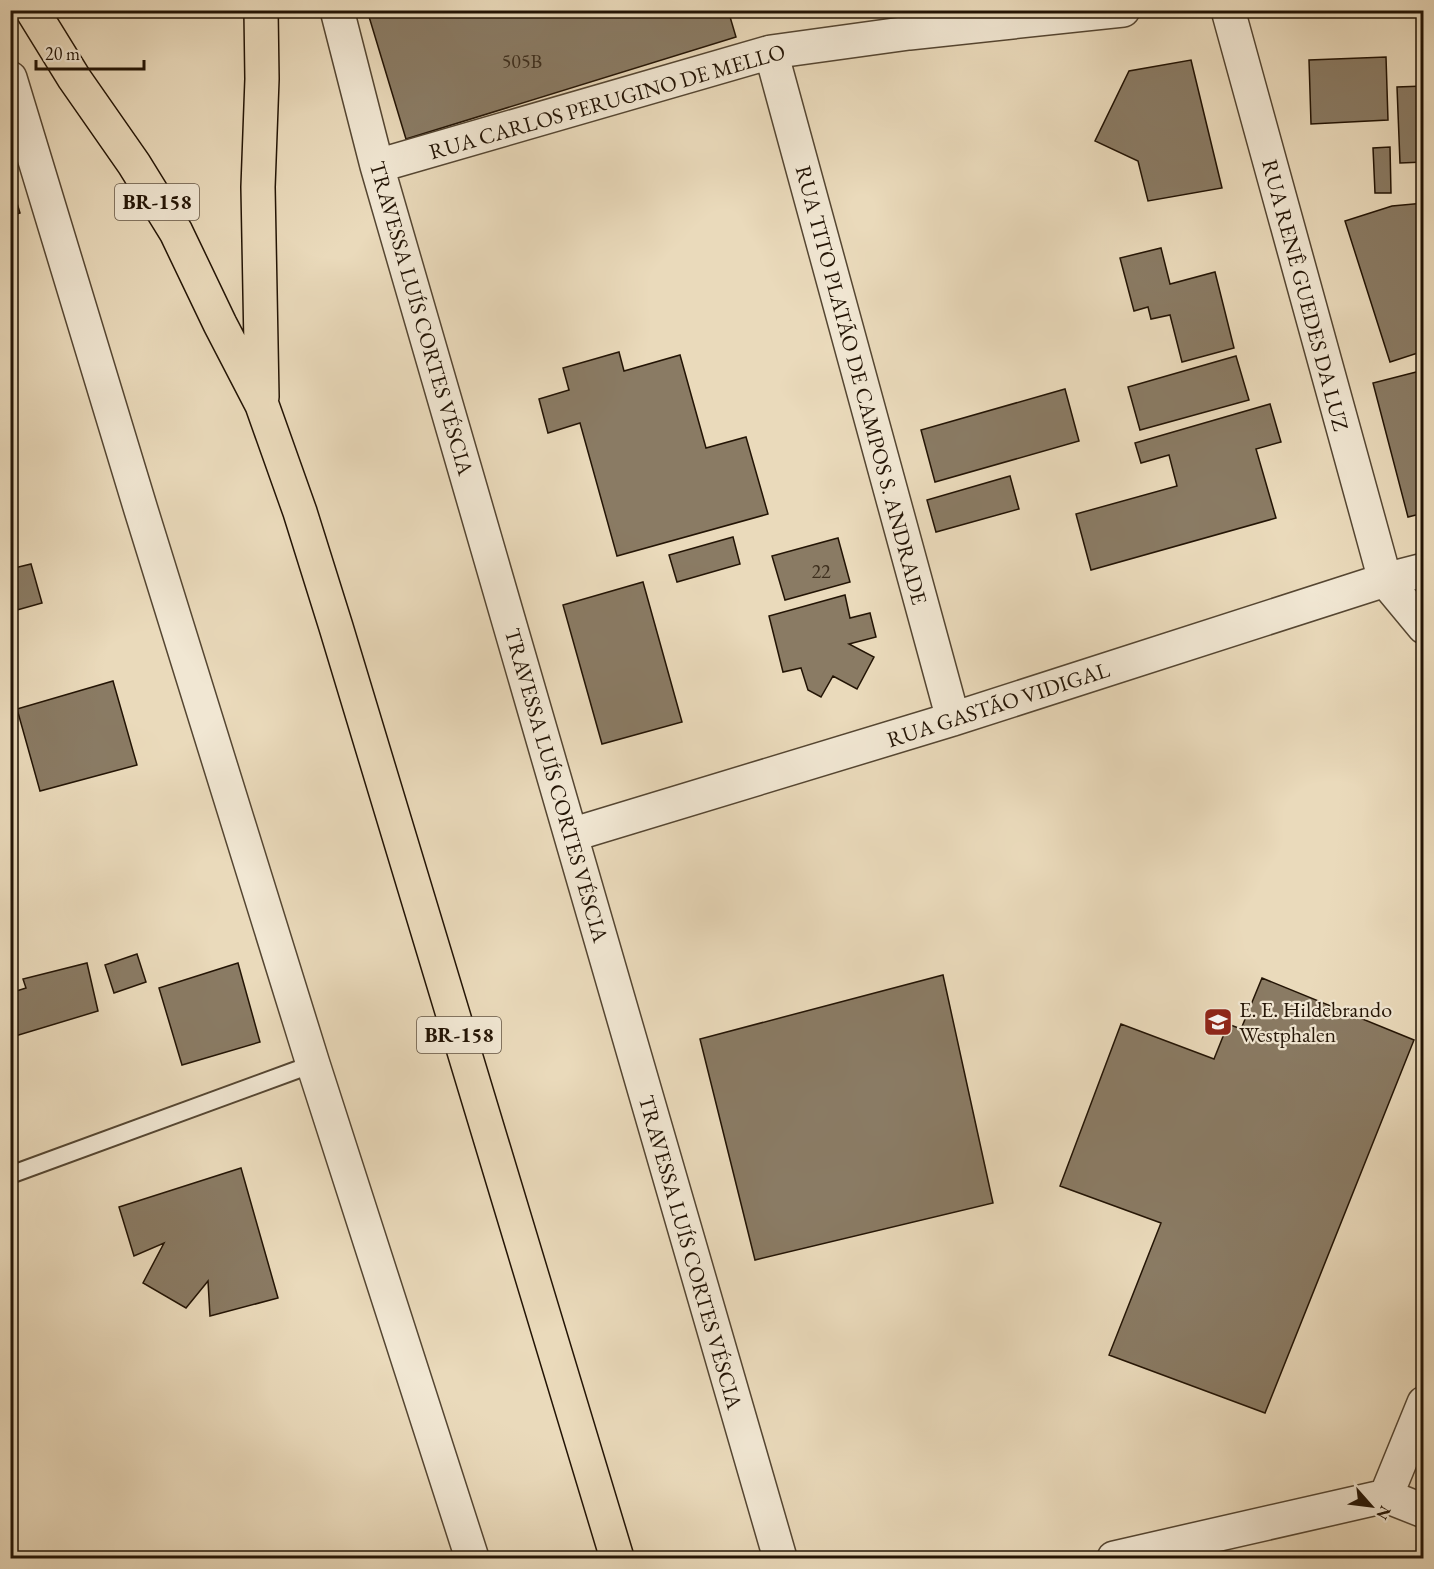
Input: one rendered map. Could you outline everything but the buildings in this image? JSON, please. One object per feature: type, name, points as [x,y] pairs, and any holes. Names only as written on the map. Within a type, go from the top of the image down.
[{"type":"highway","name":"BR-158","points":[[32,10],[176,232],[262,405],[300,512],[336,627],[617,1558]]},
{"type":"highway","name":"BR-158","points":[[261,10],[262,80],[258,187],[262,405]]},
{"type":"street","name":"TRAVESSA LUÍS CORTES VÉSCIA","points":[[337,10],[377,166],[780,1558]]},
{"type":"street","name":"RUA CARLOS PERUGINO DE MELLO","points":[[377,166],[771,52],[908,22],[1124,10]]},
{"type":"street","name":"RUA RENÊ GUEDES DA LUZ","points":[[1228,10],[1385,580]]},
{"type":"street","name":"RUA TITO PLATÃO DE CAMPOS S. ANDRADE","points":[[771,52],[953,719]]},
{"type":"street","points":[[10,78],[313,1064],[472,1558]]},
{"type":"street","name":"RUA GASTÃO VIDIGAL","points":[[571,835],[953,719],[1385,580],[1424,570]]},
{"type":"street","points":[[1385,580],[1424,627]]},
{"type":"street","points":[[1386,1496],[1424,1403]]},
{"type":"street","points":[[1114,1558],[1386,1496],[1424,1511]]},
{"type":"lane","points":[[10,1175],[313,1064]]},
{"type":"place","name":"E. E. Hildebrando Westphalen","points":[[1218,1022]]}]
